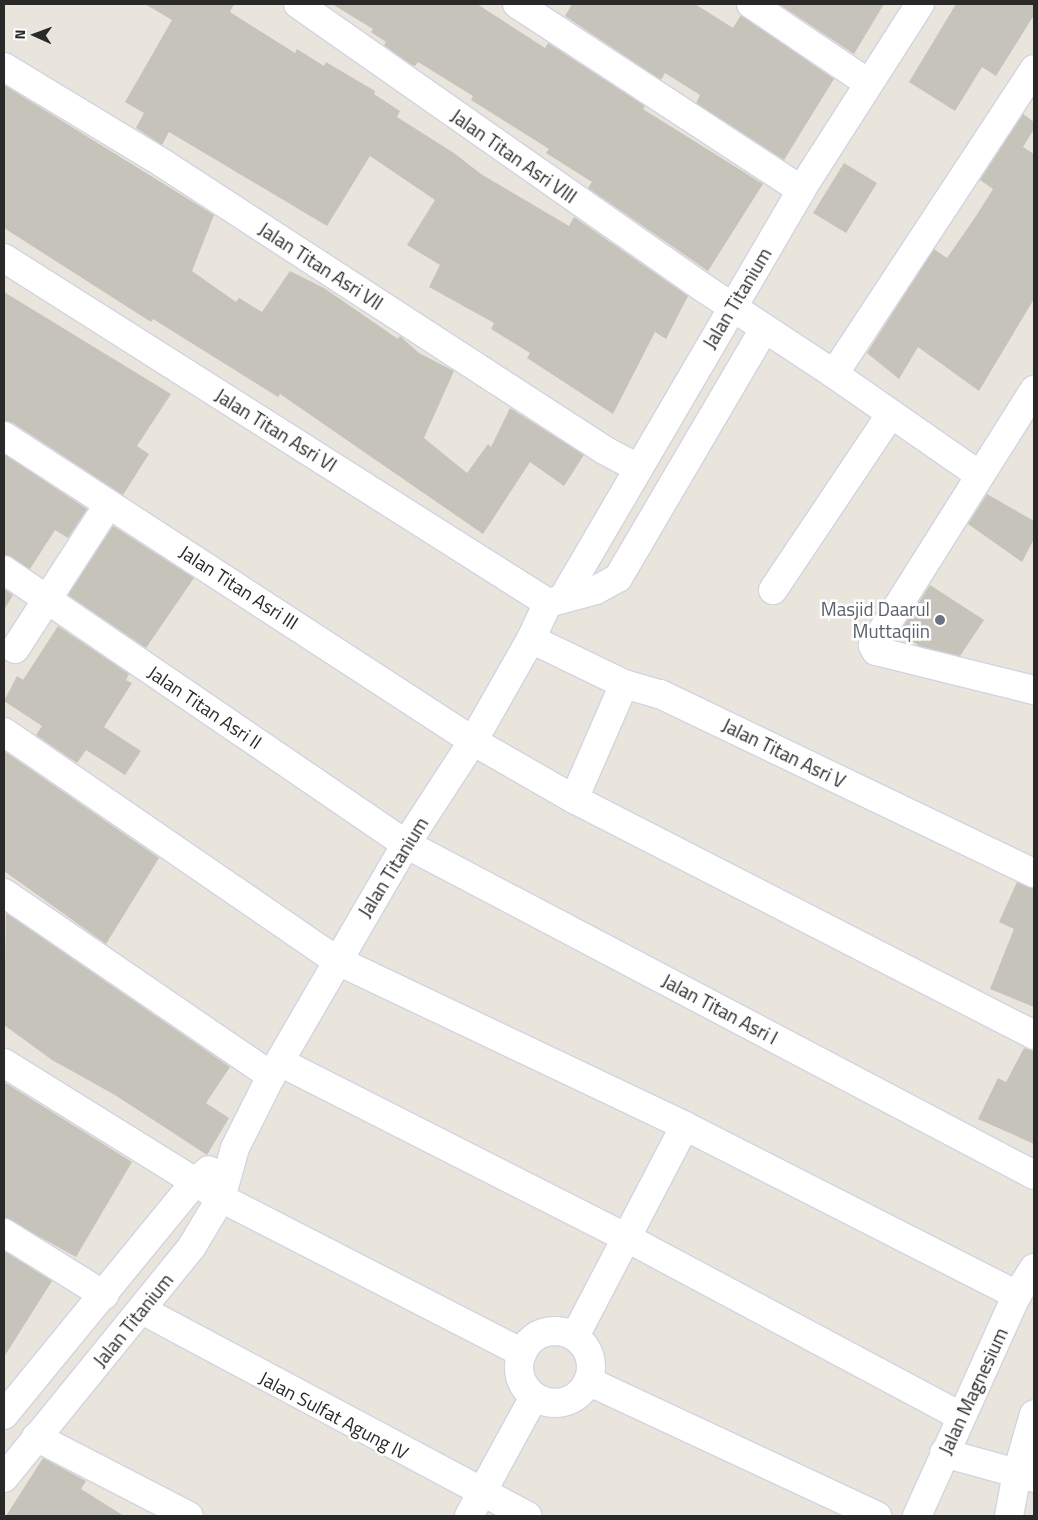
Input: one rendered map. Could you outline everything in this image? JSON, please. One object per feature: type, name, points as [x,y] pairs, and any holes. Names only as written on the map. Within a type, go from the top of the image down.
[{"type":"street","name":"Jalan Titan Asri VIII","points":[[298,4],[732,307],[834,374],[978,474]]},
{"type":"street","points":[[517,4],[801,190]]},
{"type":"street","points":[[751,4],[868,83]]},
{"type":"street","name":"Jalan Titanium","points":[[4,1478],[191,1248],[221,1198],[235,1148],[275,1069],[336,960],[406,844],[473,741],[531,639],[636,468],[801,190],[920,4]]},
{"type":"street","name":"Jalan Titan Asri VII","points":[[4,67],[164,164],[604,450],[636,468]]},
{"type":"street","points":[[834,374],[1034,69]]},
{"type":"street","name":"Jalan Titan Asri VI","points":[[4,258],[555,600]]},
{"type":"street","name":"Jalan Titanium","points":[[555,600],[596,590],[618,578],[764,329]]},
{"type":"street","points":[[1034,390],[978,474],[873,646],[876,650],[1034,690]]},
{"type":"street","points":[[774,590],[891,414]]},
{"type":"street","name":"Jalan Titan Asri III","points":[[4,436],[108,505],[244,589],[473,741],[574,799],[1034,1035]]},
{"type":"street","points":[[15,650],[108,505]]},
{"type":"street","name":"Jalan Titan Asri II","points":[[4,570],[406,844]]},
{"type":"street","name":"Jalan Titan Asri V","points":[[531,639],[624,684],[660,694],[1034,873]]},
{"type":"street","points":[[574,799],[624,684]]},
{"type":"street","points":[[4,732],[336,960],[685,1126],[1017,1296]]},
{"type":"street","name":"Jalan Titan Asri I","points":[[406,844],[1034,1175]]},
{"type":"street","points":[[4,893],[275,1069],[627,1238],[961,1416]]},
{"type":"street","points":[[4,1063],[221,1198],[522,1354]]},
{"type":"street","points":[[575,1336],[685,1126]]},
{"type":"street","name":"Jalan Titanium","points":[[8,1402],[104,1295],[195,1182],[235,1148]]},
{"type":"street","points":[[4,1233],[104,1295]]},
{"type":"street","name":"Jalan Magnesium","points":[[917,1516],[1017,1296],[1034,1268]]},
{"type":"street","name":"Jalan Sulfat Agung IV","points":[[142,1310],[474,1505],[527,1516]]},
{"type":"street","points":[[548,1331],[562,1331],[575,1336],[586,1349],[591,1365],[588,1381],[570,1400],[545,1402],[534,1396],[524,1387],[519,1373],[522,1354],[535,1336],[548,1331]]},
{"type":"street","points":[[588,1381],[878,1516]]},
{"type":"street","points":[[474,1505],[534,1396]]},
{"type":"street","points":[[1009,1516],[1026,1475],[1034,1414]]},
{"type":"street","points":[[36,1437],[189,1516]]},
{"type":"street","points":[[944,1453],[1026,1475]]},
{"type":"building","points":[[145,4],[234,4],[230,12],[295,53],[297,49],[324,66],[326,62],[375,91],[374,94],[400,111],[397,117],[454,153],[481,174],[569,226],[574,217],[688,296],[666,339],[655,332],[613,414],[527,358],[530,353],[491,329],[494,323],[429,287],[440,265],[407,245],[435,200],[370,156],[327,226],[169,132],[162,145],[136,128],[144,113],[125,102],[172,20]]},
{"type":"building","points":[[332,4],[477,4],[545,48],[548,43],[645,106],[643,109],[763,184],[708,271],[588,188],[592,182],[546,153],[549,149],[471,100],[473,96],[418,62],[415,66],[410,64],[384,45],[386,42],[371,32],[373,29]]},
{"type":"building","points":[[572,4],[695,4],[733,28],[741,15],[834,79],[784,160],[696,103],[700,95],[665,73],[661,80],[565,16]]},
{"type":"building","points":[[779,4],[884,4],[854,54]]},
{"type":"building","points":[[956,4],[1034,4],[1034,15],[996,76],[982,67],[955,111],[909,82]]},
{"type":"building","points":[[4,85],[214,215],[192,271],[236,302],[239,298],[262,312],[290,271],[324,288],[398,339],[400,336],[419,353],[454,371],[424,438],[467,473],[488,444],[491,447],[510,408],[584,455],[564,486],[530,462],[483,534],[280,394],[278,397],[153,319],[151,322],[4,228]]},
{"type":"building","points":[[1023,114],[1034,122],[1034,129],[1023,147],[1034,154],[1034,299],[979,391],[918,347],[899,379],[867,353],[934,249],[947,258],[976,216],[993,189],[980,180]]},
{"type":"building","points":[[844,163],[877,183],[846,233],[813,213]]},
{"type":"building","points":[[4,292],[171,394],[137,446],[149,454],[123,495],[13,423],[4,421]]},
{"type":"building","points":[[4,454],[87,509],[68,538],[55,530],[30,569],[4,555]]},
{"type":"building","points":[[987,494],[1034,521],[1034,539],[1022,562],[968,524]]},
{"type":"building","points":[[113,526],[194,578],[146,648],[68,595]]},
{"type":"building","name":"Masjid Daarul Muttaqiin","points":[[930,585],[984,620],[960,656],[919,646],[905,636],[903,627]]},
{"type":"building","points":[[4,589],[13,595],[4,610]]},
{"type":"building","points":[[58,626],[129,674],[126,680],[132,683],[104,727],[141,751],[125,775],[86,750],[77,763],[36,735],[42,726],[4,701],[17,676],[23,680]]},
{"type":"building","points":[[4,751],[159,858],[106,944],[4,871]]},
{"type":"building","points":[[1017,882],[1034,888],[1034,1007],[990,989],[1014,929],[999,922]]},
{"type":"building","points":[[6,913],[230,1067],[206,1103],[229,1118],[207,1155],[115,1095],[52,1060],[4,1025]]},
{"type":"building","points":[[1024,1048],[1034,1051],[1034,1144],[978,1119],[998,1078],[1006,1082]]},
{"type":"building","points":[[4,1082],[132,1162],[76,1257],[4,1217]]},
{"type":"building","points":[[4,1251],[52,1281],[4,1357]]},
{"type":"building","points":[[43,1458],[86,1481],[81,1489],[124,1516],[6,1516]]},
{"type":"place","name":"Masjid Daarul Muttaqiin","points":[[940,620]]}]
